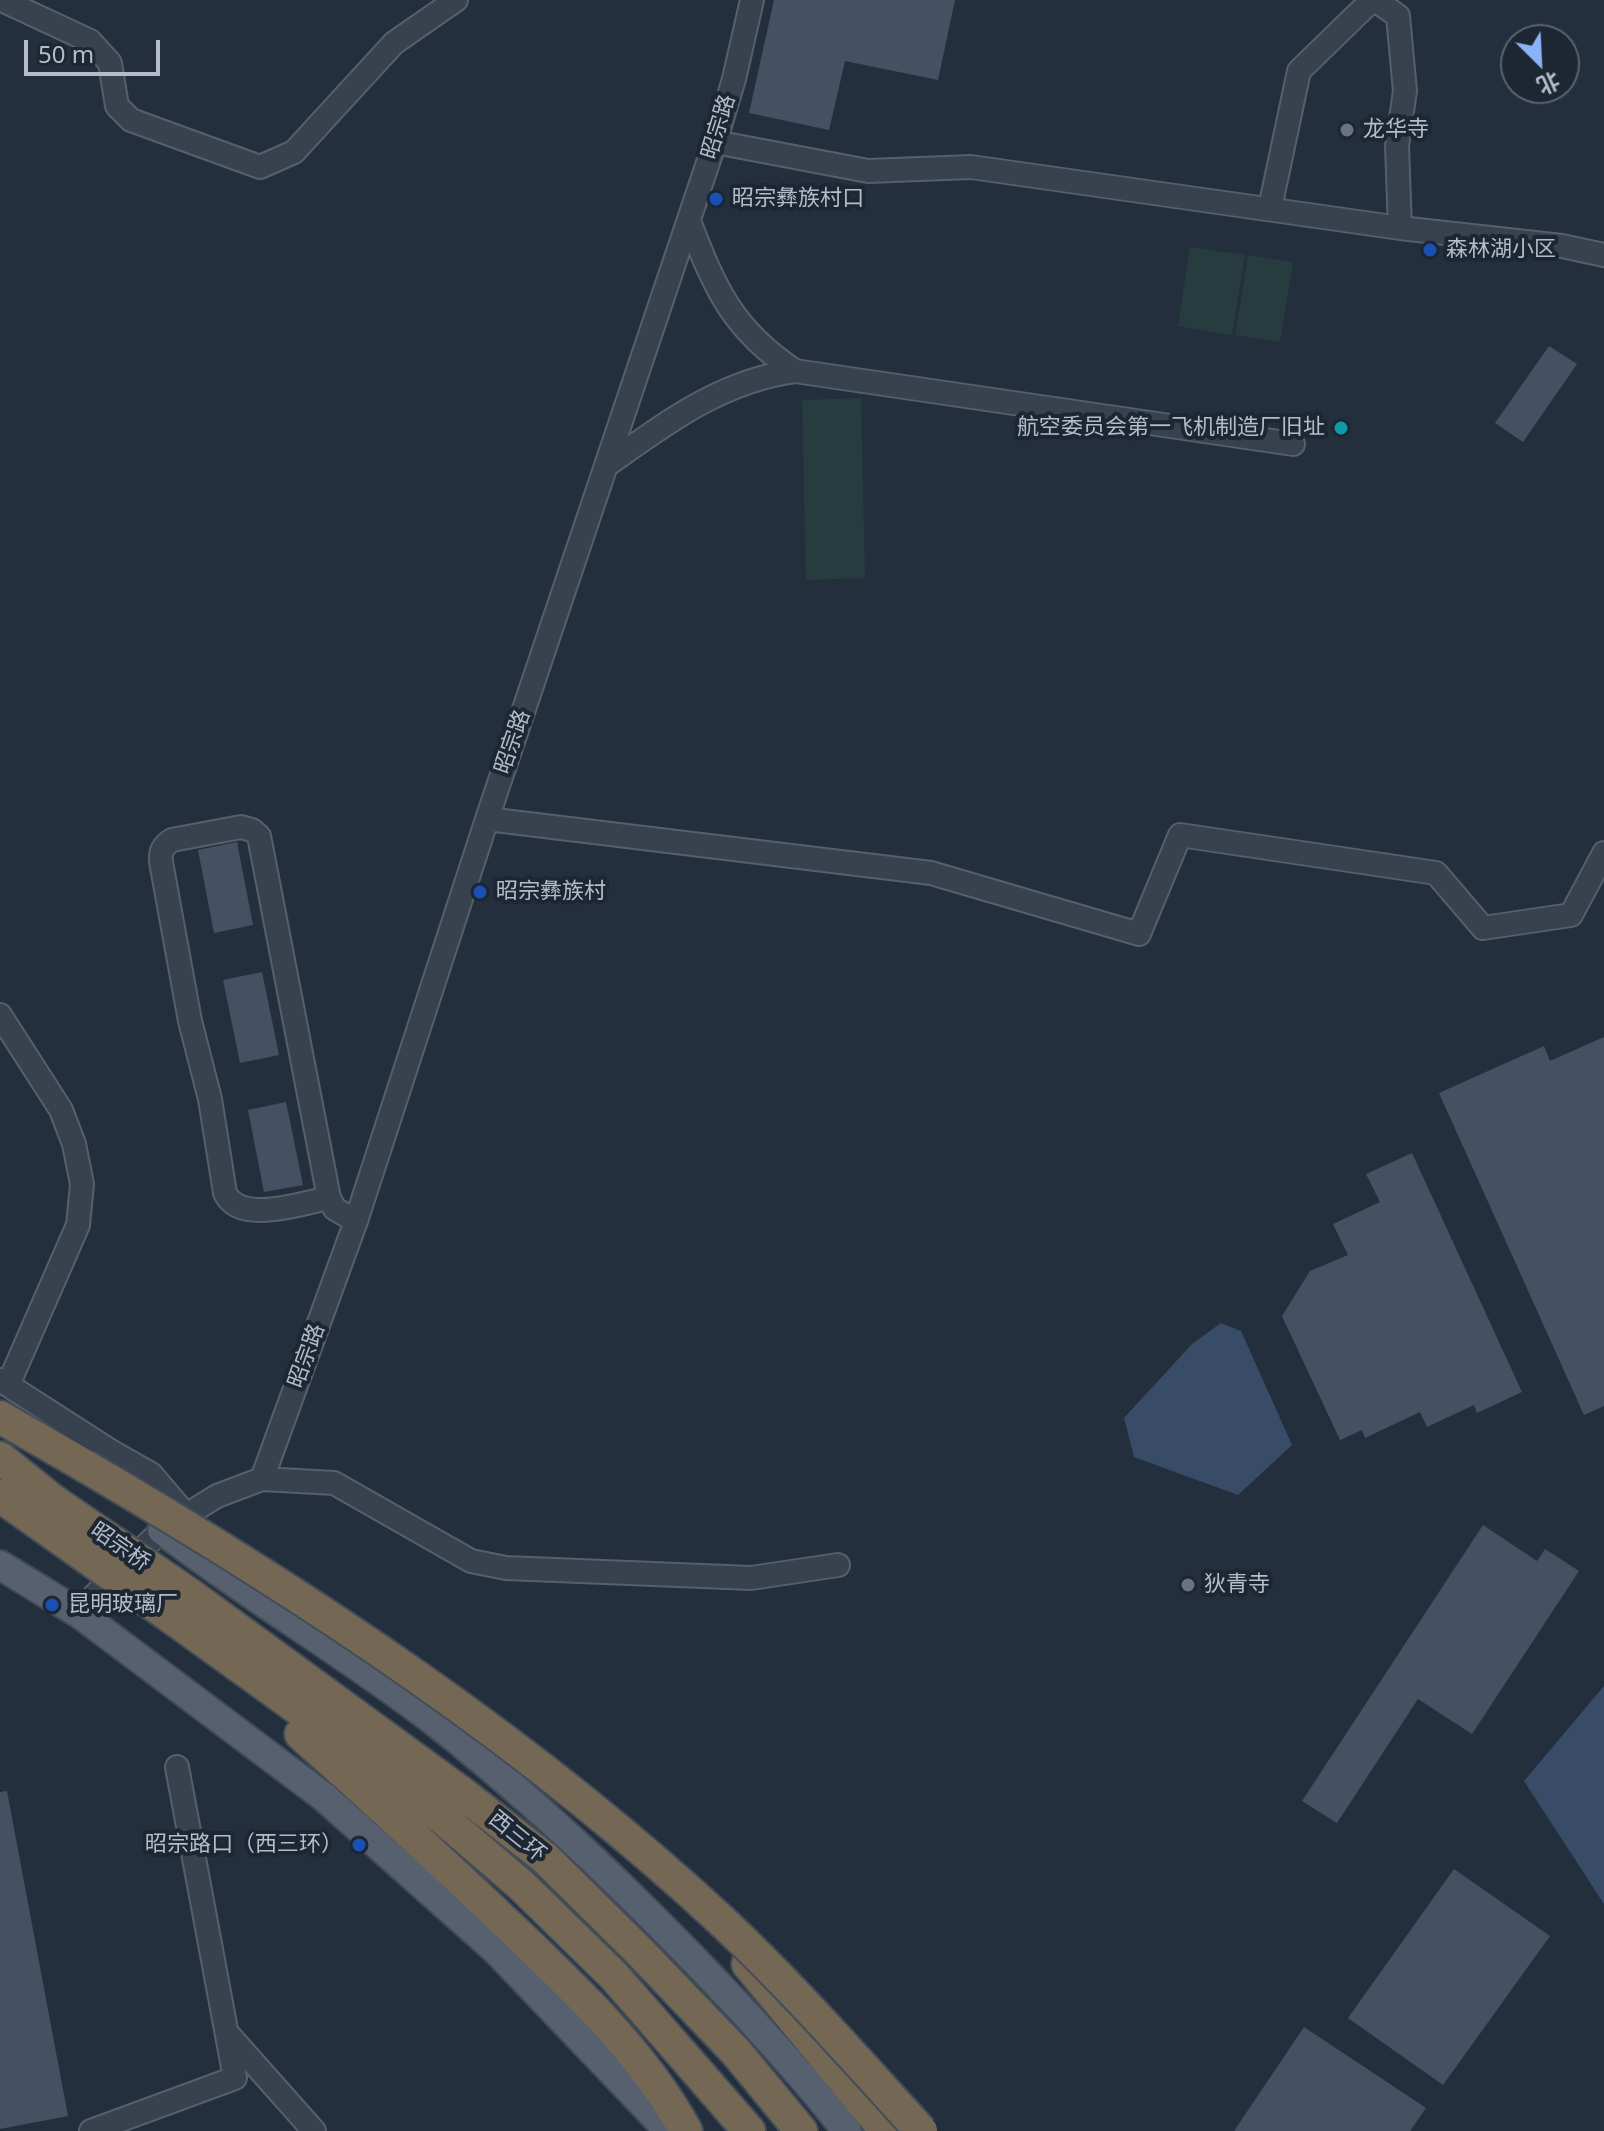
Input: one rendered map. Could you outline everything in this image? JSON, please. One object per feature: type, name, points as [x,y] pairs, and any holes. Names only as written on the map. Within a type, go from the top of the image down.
[{"type":"highway","points":[[0,1417],[258,1569],[422,1679],[566,1789],[686,1890],[817,2016],[921,2131]]},
{"type":"highway","points":[[0,1458],[44,1511]]},
{"type":"highway","points":[[0,1496],[44,1511]]},
{"type":"highway","name":"昭宗桥","points":[[44,1511],[180,1605]]},
{"type":"highway","points":[[180,1605],[578,1994],[653,2079],[686,2131]]},
{"type":"highway","name":"西三环","points":[[180,1605],[314,1720],[446,1821],[521,1885],[614,1976],[749,2131]]},
{"type":"highway","name":"西三环","points":[[180,1605],[443,1778],[545,1858],[736,2052],[801,2131]]},
{"type":"highway","points":[[686,1890],[886,2131]]},
{"type":"main road","points":[[174,1522],[436,1723],[537,1807],[617,1882],[743,2010],[847,2131]]},
{"type":"main road","points":[[0,1565],[80,1614],[324,1797],[496,1950],[669,2131]]},
{"type":"street","points":[[2,0],[90,41],[110,63],[117,106],[131,120],[260,167],[294,152],[394,43],[456,0]]},
{"type":"street","name":"昭宗路","points":[[262,1479],[356,1221],[487,819],[689,221],[734,79],[752,0]]},
{"type":"street","points":[[1270,208],[1299,71],[1374,0],[1398,16],[1405,91],[1397,146],[1400,228]]},
{"type":"street","points":[[715,142],[868,171],[971,167],[1400,228],[1562,246],[1604,255]]},
{"type":"street","points":[[689,221],[725,303],[743,329],[766,352],[795,371]]},
{"type":"street","points":[[607,465],[673,419],[730,388],[762,376],[795,371],[1293,444]]},
{"type":"street","points":[[487,819],[931,873],[1139,934],[1180,835],[1436,873],[1483,928],[1571,915],[1604,853]]},
{"type":"street","points":[[329,1198],[262,1211],[244,1210],[229,1201],[225,1193],[210,1099],[190,1021],[161,862],[165,845],[172,840],[241,827],[259,836],[329,1198],[335,1209],[356,1221]]},
{"type":"street","points":[[0,1015],[61,1110],[74,1144],[82,1184],[78,1225],[4,1382],[151,1474],[174,1522]]},
{"type":"street","points":[[80,1614],[94,1596],[174,1522],[217,1496],[262,1479],[334,1483],[471,1561],[506,1568],[751,1578],[838,1565]]},
{"type":"street","points":[[91,2131],[235,2078],[177,1767]]},
{"type":"street","points":[[226,2033],[314,2131]]},
{"type":"green space","points":[[1190,247],[1245,255],[1232,335],[1178,326]]},
{"type":"green space","points":[[1248,255],[1293,262],[1280,342],[1235,335]]},
{"type":"green space","points":[[861,398],[865,578],[806,580],[802,400]]},
{"type":"water","points":[[1221,1323],[1241,1331],[1292,1445],[1238,1495],[1134,1457],[1124,1418],[1192,1344]]},
{"type":"water","points":[[1604,1686],[1604,1904],[1524,1781]]},
{"type":"building","points":[[774,0],[955,0],[938,80],[845,61],[829,130],[749,113]]},
{"type":"building","points":[[1549,346],[1577,364],[1523,442],[1495,423]]},
{"type":"building","points":[[237,842],[253,925],[214,933],[198,850]]},
{"type":"building","points":[[262,972],[279,1055],[240,1063],[223,980]]},
{"type":"building","points":[[1604,1037],[1604,1406],[1584,1415],[1439,1093],[1544,1046],[1550,1061]]},
{"type":"building","points":[[286,1102],[303,1185],[264,1192],[248,1110]]},
{"type":"building","points":[[1412,1153],[1522,1392],[1477,1413],[1474,1405],[1427,1427],[1420,1412],[1365,1438],[1362,1430],[1340,1440],[1282,1316],[1310,1271],[1348,1255],[1333,1224],[1380,1202],[1366,1174]]},
{"type":"building","points":[[1483,1525],[1537,1561],[1545,1549],[1579,1571],[1472,1734],[1418,1699],[1337,1823],[1302,1801]]},
{"type":"building","points":[[7,1791],[68,2116],[0,2129],[0,1792]]},
{"type":"building","points":[[1454,1869],[1550,1936],[1443,2085],[1348,2018]]},
{"type":"building","points":[[1304,2027],[1426,2108],[1410,2131],[1234,2131]]},
{"type":"place","name":"龙华寺","points":[[1347,130]]},
{"type":"place","name":"昭宗彝族村口","points":[[716,199]]},
{"type":"place","name":"森林湖小区","points":[[1430,250]]},
{"type":"place","name":"航空委员会第一飞机制造厂旧址","points":[[1341,428]]},
{"type":"place","name":"昭宗彝族村","points":[[480,892]]},
{"type":"place","name":"狄青寺","points":[[1188,1585]]},
{"type":"place","name":"昆明玻璃厂","points":[[52,1605]]},
{"type":"place","name":"昭宗路口（西三环）","points":[[359,1845]]}]
